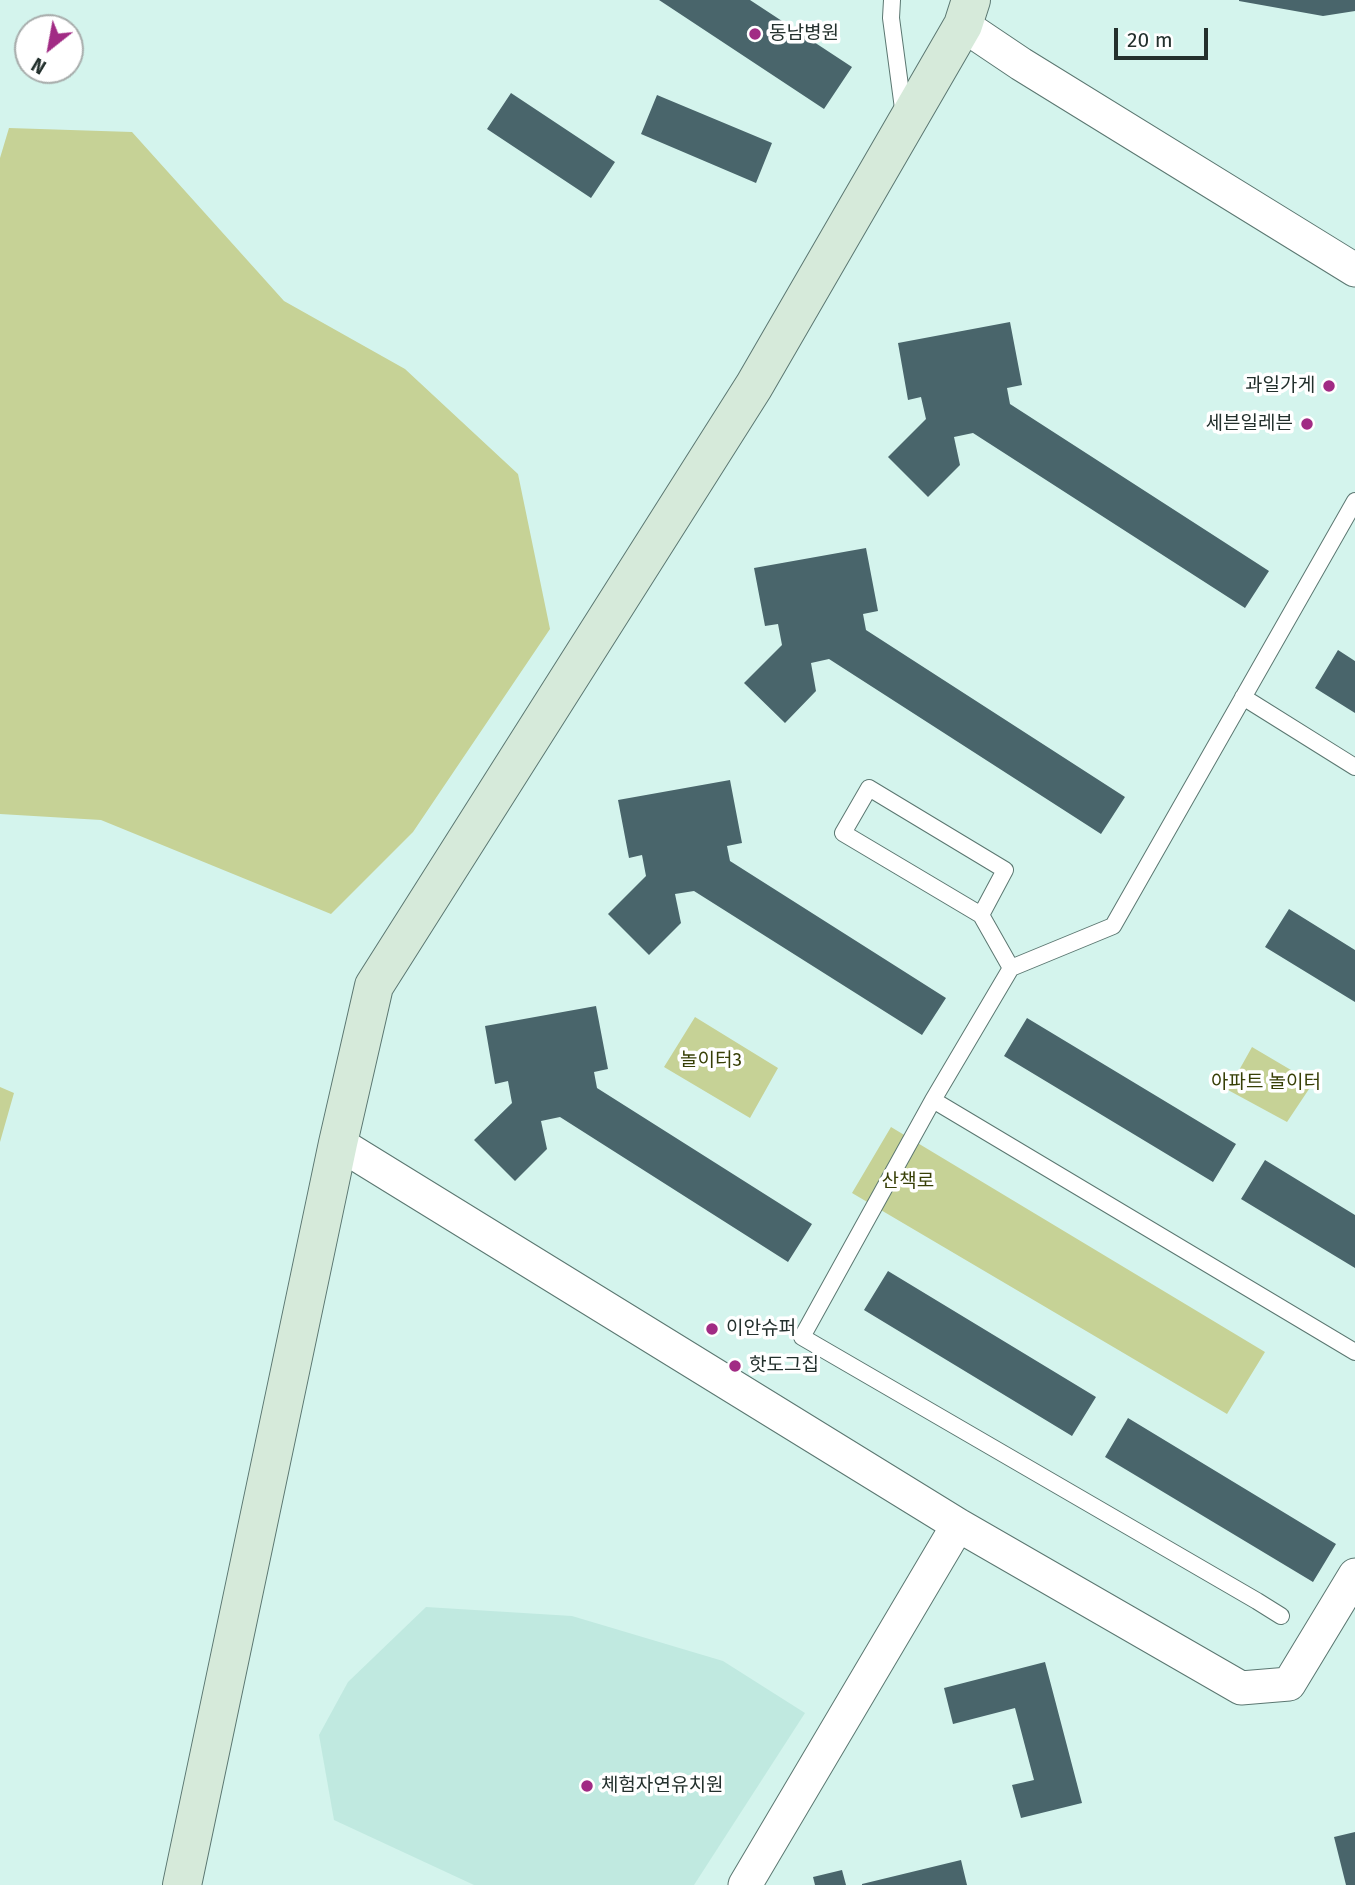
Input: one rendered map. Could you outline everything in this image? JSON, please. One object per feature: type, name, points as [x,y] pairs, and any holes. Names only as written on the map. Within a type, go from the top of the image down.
[{"type":"street","points":[[182,1885],[338,1143],[374,986],[754,386],[905,126],[967,13],[1021,64],[1355,270]]},
{"type":"street","points":[[338,1143],[958,1525],[1241,1688],[1289,1684],[1355,1575]]},
{"type":"street","points":[[745,1885],[958,1525]]},
{"type":"lane","points":[[892,0],[891,18],[905,126]]},
{"type":"lane","points":[[1281,1616],[802,1337],[933,1100],[1011,968],[1113,926],[1355,501]]},
{"type":"lane","points":[[1243,697],[1355,766]]},
{"type":"lane","points":[[981,915],[1005,870],[869,788],[843,833],[981,915],[1011,968]]},
{"type":"lane","points":[[933,1100],[1355,1352]]},
{"type":"shaded area","points":[[426,1607],[572,1616],[723,1661],[805,1713],[694,1885],[474,1885],[334,1820],[319,1735],[348,1682]]},
{"type":"green space","points":[[9,128],[132,132],[284,301],[405,369],[518,474],[550,629],[413,832],[331,914],[101,820],[0,814],[0,158]]},
{"type":"green space","name":"놀이터3","points":[[695,1017],[778,1068],[750,1118],[664,1067]]},
{"type":"green space","name":"아파트 놀이터","points":[[1252,1047],[1313,1083],[1287,1122],[1228,1090]]},
{"type":"green space","points":[[0,1087],[14,1093],[0,1142]]},
{"type":"green space","name":"산책로","points":[[891,1127],[1265,1352],[1227,1414],[852,1193]]},
{"type":"building","name":"동남병원","points":[[659,0],[750,0],[852,67],[824,109]]},
{"type":"building","points":[[1239,0],[1355,0],[1355,11],[1323,16]]},
{"type":"building","points":[[511,93],[615,162],[591,198],[487,129]]},
{"type":"building","points":[[657,95],[772,143],[756,183],[641,134]]},
{"type":"building","points":[[1010,322],[1022,385],[1007,388],[1010,404],[1269,571],[1245,608],[973,433],[954,437],[960,465],[928,497],[888,457],[926,419],[921,397],[908,400],[898,343]]},
{"type":"building","points":[[866,548],[878,611],[863,614],[866,630],[1125,797],[1101,834],[829,659],[811,663],[816,691],[785,723],[744,683],[782,645],[778,624],[765,626],[754,568]]},
{"type":"building","points":[[1338,650],[1355,661],[1355,713],[1315,688]]},
{"type":"building","points":[[730,780],[742,843],[727,846],[730,861],[946,998],[922,1035],[694,891],[675,894],[681,923],[649,955],[608,914],[646,876],[642,855],[629,858],[618,800]]},
{"type":"building","points":[[1289,909],[1355,950],[1355,1002],[1265,947]]},
{"type":"building","points":[[596,1006],[608,1069],[594,1072],[597,1088],[812,1224],[788,1262],[560,1117],[541,1121],[547,1149],[515,1181],[474,1140],[512,1103],[508,1081],[495,1084],[485,1026]]},
{"type":"building","points":[[1027,1018],[1236,1144],[1213,1182],[1004,1056]]},
{"type":"building","points":[[1265,1160],[1355,1215],[1355,1268],[1241,1199]]},
{"type":"building","points":[[888,1271],[1096,1397],[1072,1436],[864,1310]]},
{"type":"building","points":[[1128,1418],[1336,1544],[1313,1582],[1105,1457]]},
{"type":"building","points":[[1045,1662],[1082,1803],[1021,1818],[1012,1785],[1034,1780],[1015,1708],[953,1724],[944,1688]]},
{"type":"building","points":[[1355,1832],[1355,1885],[1346,1885],[1334,1837]]},
{"type":"building","points":[[961,1860],[967,1885],[862,1885],[862,1884]]},
{"type":"building","points":[[842,1870],[846,1885],[815,1885],[813,1877]]},
{"type":"place","name":"동남병원","points":[[755,34]]},
{"type":"place","name":"과일가게","points":[[1329,386]]},
{"type":"place","name":"세븐일레븐","points":[[1307,424]]},
{"type":"place","name":"이안슈퍼","points":[[712,1329]]},
{"type":"place","name":"핫도그집","points":[[735,1366]]},
{"type":"place","name":"체험자연유치원","points":[[587,1786]]}]
